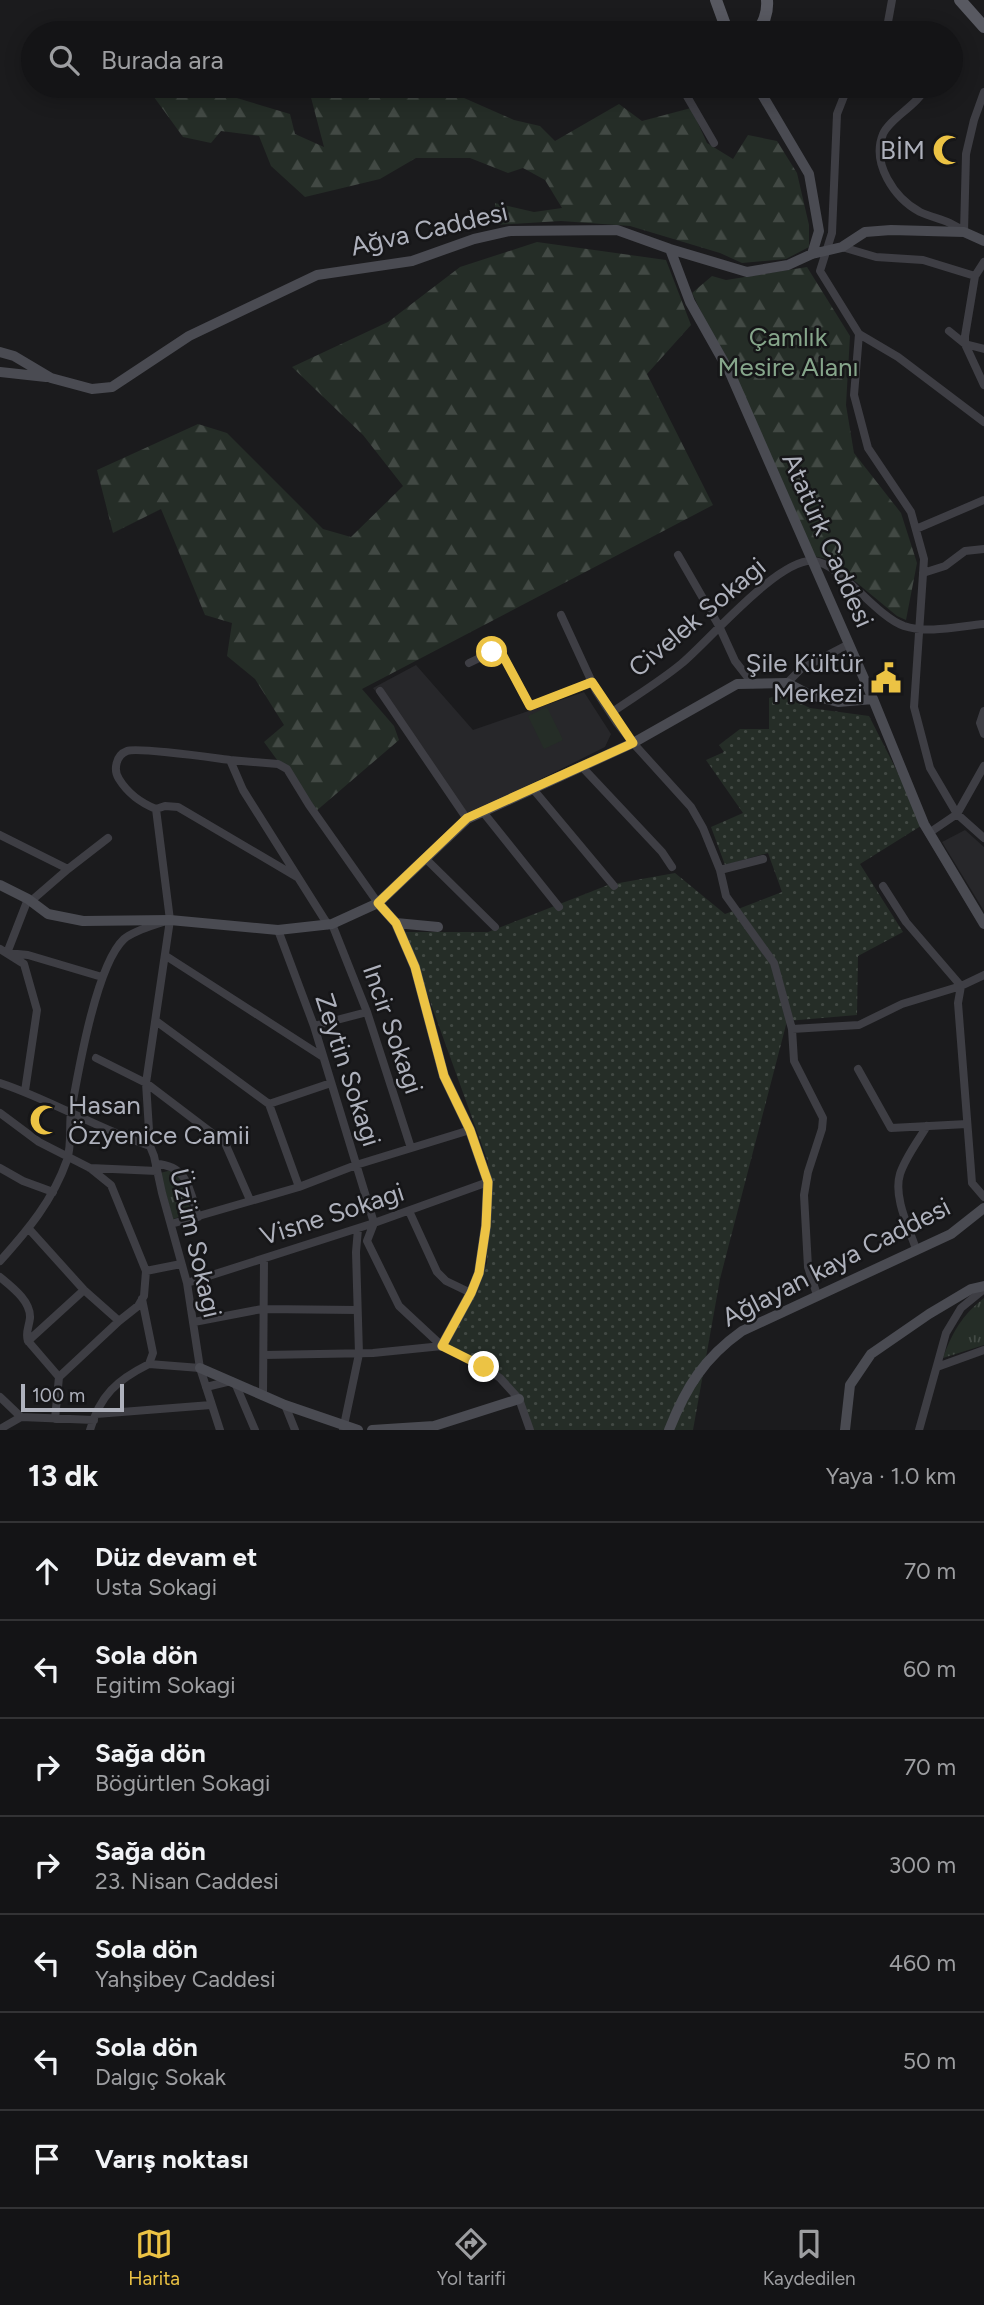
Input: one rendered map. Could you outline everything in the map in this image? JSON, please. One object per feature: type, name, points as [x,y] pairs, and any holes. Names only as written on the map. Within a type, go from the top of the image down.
[{"type":"main road","points":[[716,0],[725,21]]},
{"type":"main road","points":[[764,21],[767,0]]},
{"type":"main road","points":[[766,21],[773,0]]},
{"type":"main road","points":[[960,0],[982,20]]},
{"type":"street","points":[[888,21],[892,0]]},
{"type":"street","points":[[964,232],[967,154],[974,120],[984,92]]},
{"type":"street","points":[[688,98],[714,144]]},
{"type":"street","points":[[765,98],[809,174],[819,231],[813,254]]},
{"type":"street","points":[[843,98],[837,114],[832,233],[820,271],[859,334],[898,357],[984,422]]},
{"type":"street","points":[[920,98],[884,131],[879,150],[885,177],[905,200],[919,211],[956,225],[964,232],[984,241]]},
{"type":"street","name":"Ağva Caddesi","points":[[0,352],[14,356],[51,378],[92,389],[112,387],[189,336],[317,275],[412,261],[474,239],[510,231],[617,230],[747,272],[788,265],[813,254],[842,247],[865,232],[964,232]]},
{"type":"street","points":[[842,247],[876,257],[923,260],[975,276]]},
{"type":"street","name":"Atatürk Caddesi","points":[[670,249],[690,302],[730,373],[929,833],[984,924]]},
{"type":"street","points":[[965,344],[975,276],[984,262]]},
{"type":"street","points":[[949,331],[965,344],[984,385]]},
{"type":"street","points":[[859,334],[854,395],[868,448],[911,512],[924,559],[914,707],[930,768],[957,814],[984,838]]},
{"type":"street","points":[[965,344],[984,349]]},
{"type":"street","points":[[0,372],[51,378]]},
{"type":"street","points":[[916,529],[984,500]]},
{"type":"street","points":[[923,573],[945,566],[965,551],[984,549]]},
{"type":"street","points":[[678,555],[719,626],[735,661],[753,684]]},
{"type":"street","points":[[812,560],[827,564],[859,593],[902,625],[919,629],[984,624]]},
{"type":"street","name":"Civelek Sokagi","points":[[611,713],[682,663],[719,626],[778,575],[797,564],[812,560]]},
{"type":"street","points":[[561,615],[592,682],[611,713],[633,743],[691,807],[704,828],[720,870],[726,896],[774,962],[792,1028],[792,1050],[798,1072],[823,1118],[804,1195],[808,1267],[817,1295]]},
{"type":"street","points":[[787,683],[802,669],[849,644]]},
{"type":"street","points":[[468,663],[492,652],[501,652],[530,706],[592,682]]},
{"type":"street","points":[[0,885],[30,900],[48,914],[83,920],[170,919],[278,930],[330,924],[378,903],[467,818],[583,768],[737,684],[787,683],[810,695],[838,702],[873,699]]},
{"type":"street","points":[[380,691],[467,818]]},
{"type":"street","points":[[984,711],[980,723],[984,734]]},
{"type":"street","points":[[264,1355],[359,1354],[442,1346],[479,1273],[485,1238],[488,1182],[470,1130],[444,1076],[415,967],[396,923],[378,903],[287,769],[278,764],[143,751],[128,751],[120,757],[116,765],[116,775],[125,788],[145,805],[156,809],[165,806],[178,807],[297,877]]},
{"type":"street","name":"Incir Sokagi","points":[[230,760],[240,784],[297,877],[330,924],[367,1012],[411,1148]]},
{"type":"street","points":[[929,833],[957,814],[984,766]]},
{"type":"street","points":[[583,768],[662,852],[671,867]]},
{"type":"street","points":[[533,789],[614,886]]},
{"type":"street","name":"Üzüm Sokagi","points":[[156,809],[170,919],[146,1083],[149,1146],[187,1283],[200,1368],[220,1430]]},
{"type":"street","points":[[483,811],[559,906]]},
{"type":"street","points":[[0,835],[68,869]]},
{"type":"street","points":[[3,951],[30,900],[108,838]]},
{"type":"street","points":[[426,859],[495,927]]},
{"type":"street","points":[[720,870],[763,859]]},
{"type":"street","points":[[883,886],[906,922],[961,986]]},
{"type":"street","points":[[0,1261],[29,1229],[53,1192],[68,1158],[71,1114],[96,992],[103,977],[124,940],[170,919]]},
{"type":"street","points":[[396,923],[438,928]]},
{"type":"street","name":"Zeytin Sokagi","points":[[278,930],[314,1026],[374,1223],[367,1241],[399,1306],[442,1346],[492,1372],[519,1399]]},
{"type":"street","points":[[3,951],[28,955],[103,977]]},
{"type":"street","points":[[3,951],[24,964],[37,1010],[25,1091]]},
{"type":"street","points":[[166,956],[323,1057]]},
{"type":"street","points":[[792,1028],[859,1025],[902,1004],[961,986],[984,975]]},
{"type":"street","points":[[961,986],[958,1003],[972,1183],[984,1197]]},
{"type":"street","points":[[314,1026],[367,1012]]},
{"type":"street","points":[[156,1021],[269,1104],[299,1187]]},
{"type":"street","points":[[96,1058],[146,1083],[225,1143],[250,1200]]},
{"type":"street","points":[[858,1069],[891,1128],[967,1125]]},
{"type":"street","points":[[0,1083],[25,1091],[127,1139],[149,1146]]},
{"type":"street","points":[[269,1104],[331,1083]]},
{"type":"street","points":[[0,1114],[31,1137],[90,1168],[111,1185],[146,1271],[142,1300],[153,1353],[149,1364]]},
{"type":"street","points":[[916,1249],[899,1195],[898,1182],[901,1171],[927,1126]]},
{"type":"street","points":[[171,1224],[299,1187],[356,1165],[470,1130]]},
{"type":"street","points":[[90,1168],[157,1167],[170,1164],[184,1175],[198,1217]]},
{"type":"street","points":[[0,1168],[23,1181],[53,1192]]},
{"type":"street","name":"Visne Sokagi","points":[[187,1283],[374,1223],[488,1182]]},
{"type":"street","name":"Ağlayan kaya Caddesi","points":[[669,1430],[693,1379],[720,1348],[742,1331],[951,1234],[984,1208]]},
{"type":"street","points":[[409,1211],[439,1275],[471,1293]]},
{"type":"street","points":[[343,1428],[359,1354],[356,1252],[358,1228]]},
{"type":"street","points":[[29,1229],[84,1290],[119,1321]]},
{"type":"street","points":[[263,1396],[264,1259]]},
{"type":"street","points":[[146,1271],[181,1264]]},
{"type":"street","points":[[0,1277],[25,1301],[30,1312],[26,1336],[28,1341],[59,1377]]},
{"type":"street","points":[[919,1430],[946,1334],[961,1308],[984,1287]]},
{"type":"street","points":[[845,1430],[850,1385],[871,1354],[971,1289],[984,1287]]},
{"type":"street","points":[[28,1341],[84,1290]]},
{"type":"street","points":[[55,1419],[59,1377],[142,1300]]},
{"type":"street","points":[[194,1322],[262,1309],[357,1310]]},
{"type":"street","points":[[937,1367],[984,1350],[984,1356]]},
{"type":"street","points":[[90,1430],[100,1402],[114,1386],[149,1364],[200,1368],[343,1428],[358,1430]]},
{"type":"street","points":[[206,1387],[233,1382]]},
{"type":"street","points":[[233,1382],[255,1430]]},
{"type":"street","points":[[0,1397],[20,1417]]},
{"type":"street","points":[[372,1430],[434,1426],[519,1399],[530,1430]]},
{"type":"street","points":[[0,1429],[20,1417],[95,1417],[211,1405]]},
{"type":"street","points":[[285,1405],[295,1430]]},
{"type":"shaded area","points":[[416,665],[473,730],[584,692],[611,734],[605,747],[469,815],[373,688]]},
{"type":"shaded area","points":[[965,830],[984,847],[984,911],[942,842]]},
{"type":"green space","points":[[155,98],[237,98],[290,114],[295,134],[324,147],[311,98],[464,98],[514,120],[540,126],[555,141],[619,104],[642,121],[691,108],[707,143],[733,159],[748,135],[777,141],[797,173],[809,225],[809,247],[786,259],[742,263],[720,253],[630,226],[561,221],[495,225],[495,203],[534,212],[562,208],[545,180],[523,168],[508,173],[470,158],[416,158],[380,179],[305,197],[271,166],[259,136],[221,131],[211,143],[183,137]]},
{"type":"green space","points":[[537,242],[666,260],[691,325],[647,374],[713,505],[362,689],[394,726],[399,740],[315,812],[264,742],[284,725],[255,679],[227,656],[232,623],[205,615],[161,509],[113,533],[97,470],[198,424],[227,433],[323,529],[351,537],[403,486],[363,435],[292,367],[388,322],[460,267]]},
{"type":"green space","name":"Çamlık Mesire Alanı","points":[[807,267],[850,336],[846,405],[854,453],[901,513],[917,563],[906,620],[897,616],[828,559],[812,556],[731,373],[692,293],[712,276],[726,280]]},
{"type":"green space","points":[[782,694],[810,708],[869,716],[924,824],[860,864],[903,932],[858,956],[857,1015],[787,1021],[720,1279],[693,1430],[534,1430],[519,1399],[509,1387],[447,1349],[487,1263],[488,1162],[405,932],[488,932],[608,885],[675,873],[725,914],[782,892],[768,853],[725,865],[711,827],[743,813],[706,760],[724,752],[719,745],[740,729],[769,729],[769,698]]},
{"type":"green space","points":[[547,707],[563,740],[544,749],[528,716]]},
{"type":"green space","points":[[172,1170],[179,1173],[192,1213],[173,1219],[160,1173]]},
{"type":"green space","points":[[984,1298],[984,1345],[943,1358],[959,1325]]},
{"type":"place","name":"BİM","points":[[948,150]]},
{"type":"place","name":"Şile Kültür Merkezi","points":[[886,678]]},
{"type":"place","name":"Hasan Özyenice Camii","points":[[45,1120]]},
{"type":"route","points":[[484,1367],[442,1346],[479,1273],[486,1226],[488,1182],[470,1130],[444,1076],[415,967],[396,923],[378,903],[467,818],[583,768],[633,743],[617,723],[592,682],[530,706],[501,652],[492,652]]}]
